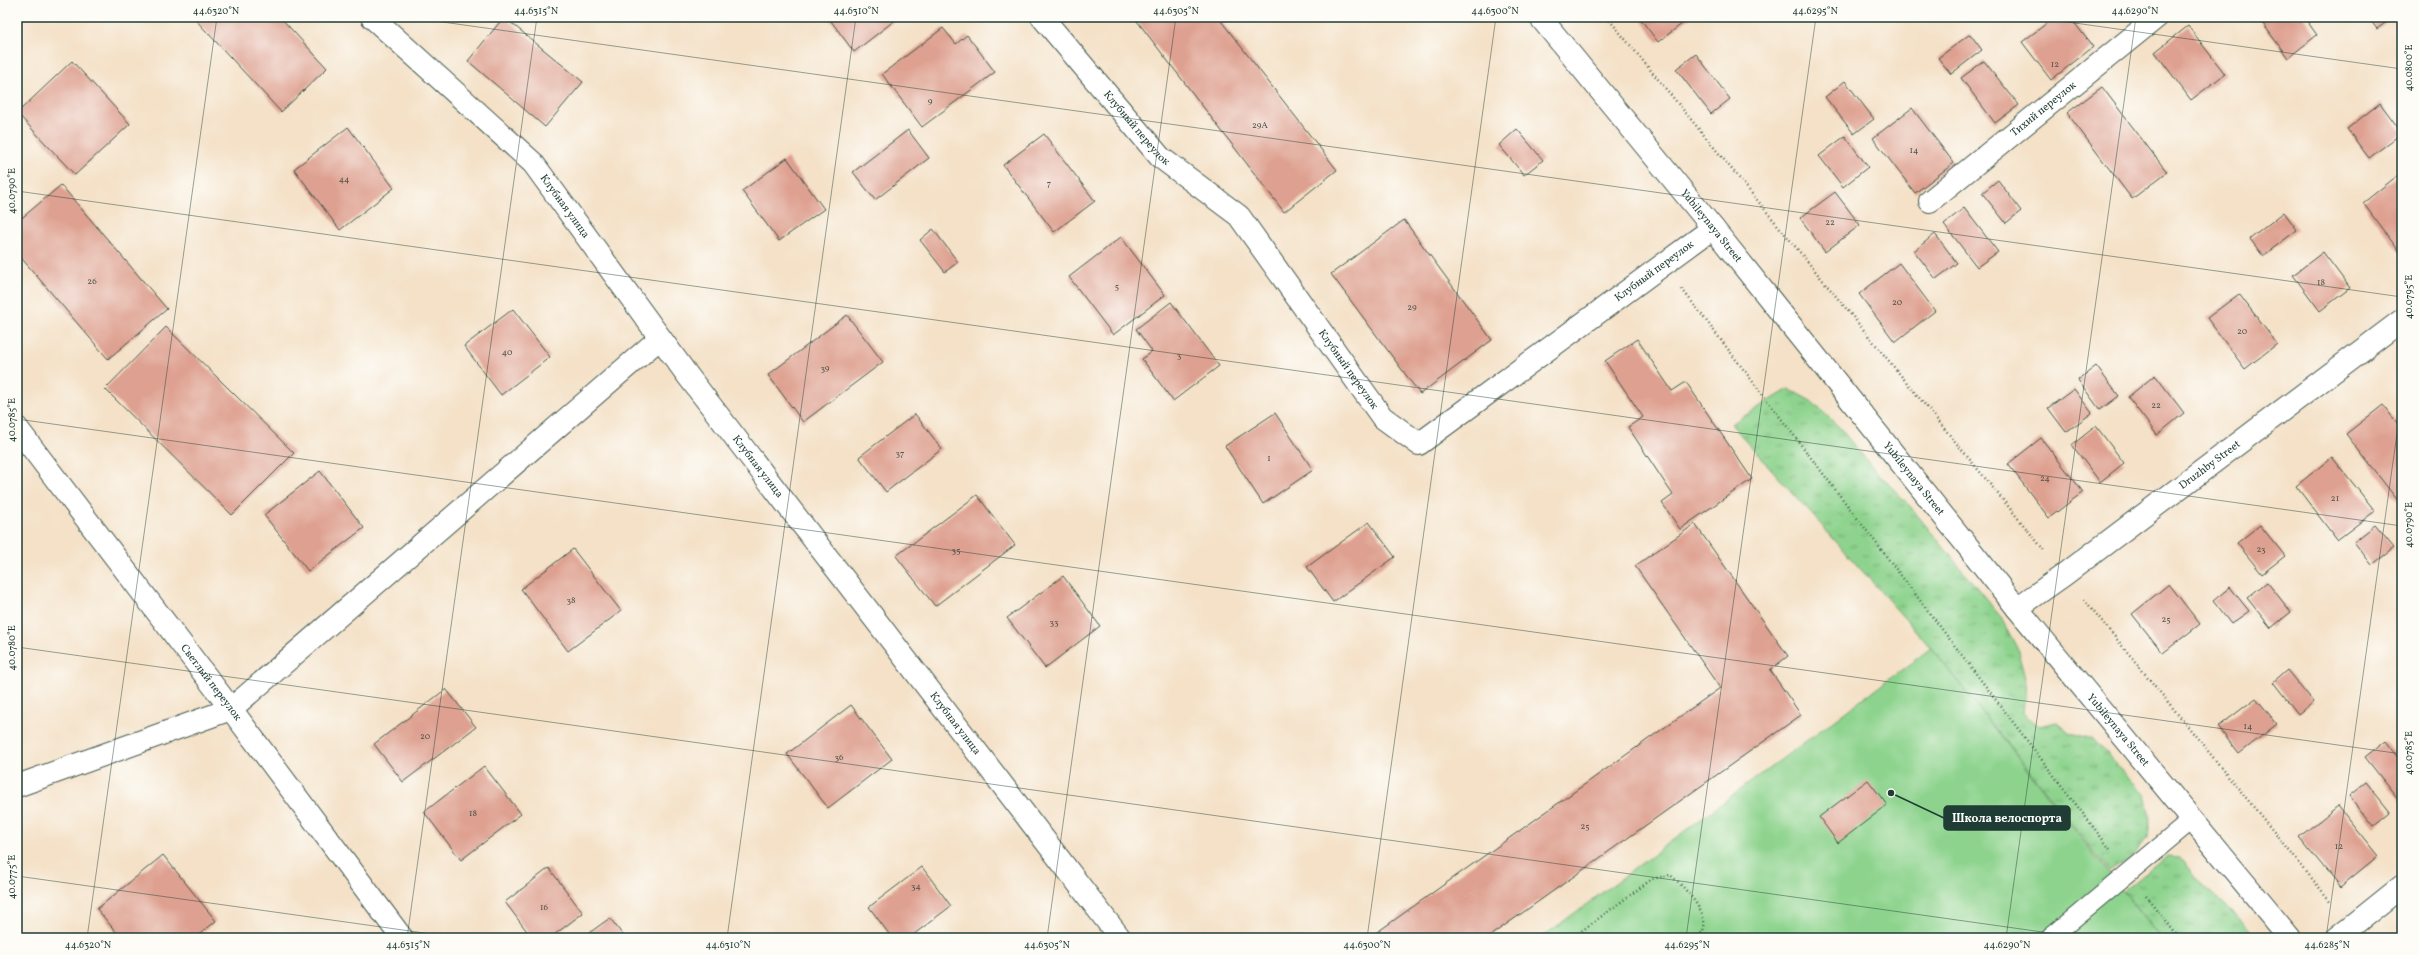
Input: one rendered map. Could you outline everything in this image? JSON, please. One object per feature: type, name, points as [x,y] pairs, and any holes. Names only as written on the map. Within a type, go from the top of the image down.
[{"type":"street","name":"Клубная улица","points":[[372,17],[533,164],[660,338],[1120,938]]},
{"type":"street","name":"Клубный переулок","points":[[1042,17],[1160,157],[1239,216],[1382,417],[1419,444],[1713,228]]},
{"type":"street","name":"Yubileynaya Street","points":[[1540,17],[1713,228],[2017,608],[2290,938]]},
{"type":"street","name":"Тихий переулок","points":[[1930,201],[2157,17]]},
{"type":"street","name":"Druzhby Street","points":[[2017,608],[2064,575],[2402,320]]},
{"type":"street","points":[[17,786],[231,709],[660,338]]},
{"type":"street","name":"Светлый переулок","points":[[17,428],[231,709],[402,938]]},
{"type":"street","points":[[2344,932],[2402,886]]},
{"type":"lane","points":[[2059,935],[2192,820]]},
{"type":"path","points":[[1607,17],[2064,575],[2344,932]]},
{"type":"path","points":[[1663,265],[2179,938]]},
{"type":"path","points":[[1572,938],[1652,880],[1670,875],[1678,881],[1702,912],[1704,924],[1703,931],[1695,938]]},
{"type":"green space","points":[[1789,389],[1811,401],[1838,426],[1874,469],[1909,505],[2000,616],[2017,648],[2026,682],[2023,713],[2039,726],[2057,722],[2070,733],[2093,739],[2145,795],[2150,818],[2148,838],[2132,858],[2110,872],[1931,648],[1731,424]]},
{"type":"green space","points":[[1931,648],[2160,938],[1541,938]]},
{"type":"green space","points":[[2167,856],[2180,857],[2197,879],[2257,938],[2161,938],[2124,891]]},
{"type":"building","points":[[193,17],[280,17],[327,68],[281,112]]},
{"type":"building","points":[[504,17],[583,82],[545,127],[468,61]]},
{"type":"building","points":[[828,17],[899,17],[854,52]]},
{"type":"building","points":[[1134,17],[1177,17],[1179,20],[1183,17],[1218,17],[1337,170],[1284,212]]},
{"type":"building","points":[[1639,17],[1691,17],[1658,42]]},
{"type":"building","points":[[2055,17],[2070,17],[2093,47],[2051,80],[2022,42]]},
{"type":"building","points":[[2258,17],[2304,17],[2317,35],[2288,58]]},
{"type":"building","points":[[2368,17],[2393,17],[2377,29]]},
{"type":"building","points":[[2188,26],[2225,74],[2191,100],[2155,52]]},
{"type":"building","points":[[943,28],[956,44],[967,35],[995,72],[922,127],[882,74]]},
{"type":"building","points":[[1970,34],[1982,50],[1951,74],[1938,58]]},
{"type":"building","points":[[1696,54],[1730,99],[1711,114],[1676,69]]},
{"type":"building","points":[[72,61],[130,124],[75,175],[17,113]]},
{"type":"building","points":[[1984,61],[2019,105],[1995,123],[1961,78]]},
{"type":"building","points":[[1845,81],[1874,119],[1854,134],[1825,97]]},
{"type":"building","points":[[2102,87],[2167,172],[2132,199],[2067,113]]},
{"type":"building","points":[[2380,103],[2402,133],[2369,158],[2347,129]]},
{"type":"building","points":[[1912,108],[1954,163],[1915,193],[1873,138]]},
{"type":"building","points":[[348,127],[394,188],[340,230],[294,169]]},
{"type":"building","points":[[1517,129],[1543,160],[1524,175],[1499,145]]},
{"type":"building","points":[[908,130],[929,158],[875,200],[853,172]]},
{"type":"building","points":[[1044,134],[1095,201],[1054,232],[1003,165]]},
{"type":"building","points":[[1845,136],[1868,167],[1843,187],[1819,156]]},
{"type":"building","points":[[787,158],[824,209],[779,241],[742,191]]},
{"type":"building","points":[[2402,172],[2402,255],[2363,203]]},
{"type":"building","points":[[1998,180],[2021,211],[2006,223],[1982,193]]},
{"type":"building","points":[[61,185],[167,309],[108,359],[17,253],[17,222]]},
{"type":"building","points":[[1835,192],[1860,225],[1825,252],[1800,218]]},
{"type":"building","points":[[1964,208],[1998,252],[1977,267],[1944,224]]},
{"type":"building","points":[[2284,212],[2297,230],[2263,256],[2250,239]]},
{"type":"building","points":[[1404,220],[1492,340],[1420,394],[1331,274]]},
{"type":"building","points":[[933,229],[958,262],[945,272],[920,240]]},
{"type":"building","points":[[1935,234],[1957,263],[1936,279],[1914,251]]},
{"type":"building","points":[[1121,237],[1165,295],[1113,335],[1069,277]]},
{"type":"building","points":[[2323,252],[2350,288],[2320,311],[2293,275]]},
{"type":"building","points":[[1899,263],[1935,311],[1895,342],[1859,294]]},
{"type":"building","points":[[2239,294],[2277,344],[2245,369],[2207,318]]},
{"type":"building","points":[[1171,302],[1219,366],[1173,401],[1142,359],[1152,351],[1136,329]]},
{"type":"building","points":[[513,309],[550,357],[501,395],[464,346]]},
{"type":"building","points":[[847,315],[883,362],[803,422],[768,375]]},
{"type":"building","points":[[166,327],[294,453],[232,515],[105,389]]},
{"type":"building","points":[[1637,339],[1672,391],[1686,382],[1752,479],[1680,529],[1662,503],[1673,495],[1628,427],[1643,417],[1605,361]]},
{"type":"building","points":[[2096,366],[2119,396],[2100,410],[2078,380]]},
{"type":"building","points":[[2155,375],[2184,413],[2157,435],[2128,397]]},
{"type":"building","points":[[2074,389],[2092,413],[2066,432],[2048,408]]},
{"type":"building","points":[[2383,405],[2402,429],[2402,506],[2346,434]]},
{"type":"building","points":[[1275,413],[1313,470],[1263,504],[1225,446]]},
{"type":"building","points":[[915,414],[942,449],[886,492],[859,457]]},
{"type":"building","points":[[2096,426],[2124,463],[2100,482],[2072,445]]},
{"type":"building","points":[[2041,438],[2083,492],[2049,518],[2008,464]]},
{"type":"building","points":[[2332,457],[2375,511],[2337,540],[2296,486]]},
{"type":"building","points":[[320,471],[364,528],[308,571],[264,515]]},
{"type":"building","points":[[977,495],[1015,545],[935,606],[896,556]]},
{"type":"building","points":[[1369,522],[1395,557],[1333,602],[1307,567]]},
{"type":"building","points":[[1695,524],[1788,656],[1770,670],[1801,715],[1487,938],[1369,938],[1720,688],[1635,566]]},
{"type":"building","points":[[2260,525],[2285,556],[2262,574],[2237,543]]},
{"type":"building","points":[[2375,525],[2394,548],[2372,565],[2354,542]]},
{"type":"building","points":[[573,549],[621,611],[568,651],[521,589]]},
{"type":"building","points":[[1063,576],[1100,626],[1045,668],[1007,618]]},
{"type":"building","points":[[2267,582],[2291,612],[2271,628],[2247,598]]},
{"type":"building","points":[[2169,584],[2200,624],[2163,653],[2132,614]]},
{"type":"building","points":[[2230,587],[2249,611],[2231,624],[2213,601]]},
{"type":"building","points":[[2287,670],[2313,702],[2298,714],[2273,682]]},
{"type":"building","points":[[446,689],[476,727],[403,782],[374,744]]},
{"type":"building","points":[[2256,698],[2277,724],[2239,754],[2218,727]]},
{"type":"building","points":[[851,705],[892,759],[828,808],[787,754]]},
{"type":"building","points":[[2385,741],[2402,763],[2402,804],[2365,757]]},
{"type":"building","points":[[484,766],[521,814],[461,860],[424,812]]},
{"type":"building","points":[[1868,780],[1887,805],[1838,843],[1819,817]]},
{"type":"building","points":[[2366,782],[2391,813],[2374,827],[2349,796]]},
{"type":"building","points":[[2338,806],[2378,856],[2340,887],[2299,837]]},
{"type":"building","points":[[163,855],[216,921],[195,938],[121,938],[97,909]]},
{"type":"building","points":[[922,867],[951,906],[909,938],[892,938],[869,907]]},
{"type":"building","points":[[549,868],[583,913],[550,938],[532,938],[505,902]]},
{"type":"building","points":[[610,918],[625,938],[582,938]]},
{"type":"place","name":"Школа велоспорта","points":[[1891,793]]}]
